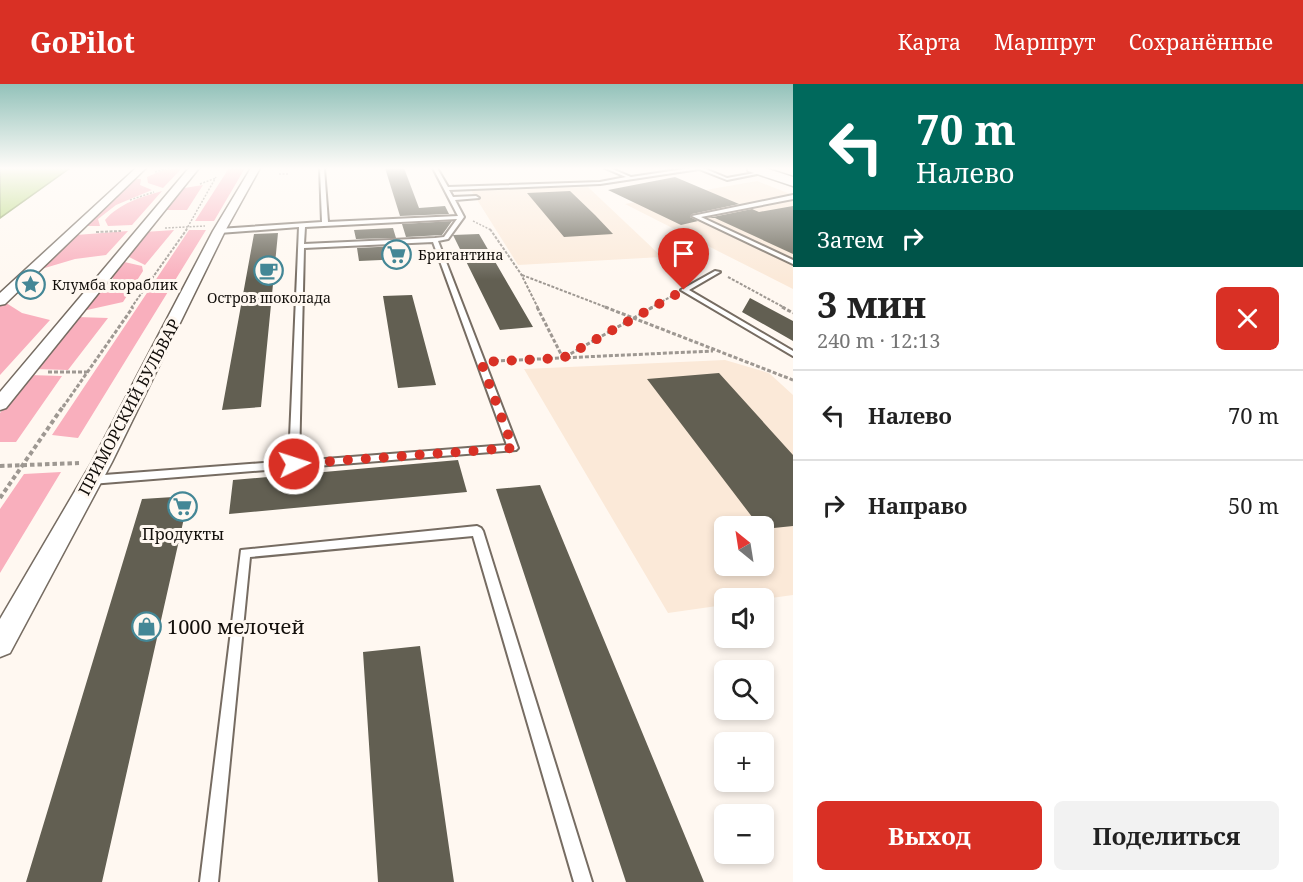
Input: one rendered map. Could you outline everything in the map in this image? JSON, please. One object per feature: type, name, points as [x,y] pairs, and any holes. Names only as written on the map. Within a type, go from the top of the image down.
[{"type":"street","points":[[0,301],[102,205]]},
{"type":"street","points":[[0,404],[163,205]]},
{"type":"street","name":"ПРИМОРСКИЙ БУЛЬВАР","points":[[0,644],[102,462],[234,205]]},
{"type":"lane","points":[[325,205],[326,224]]},
{"type":"lane","points":[[455,205],[461,217]]},
{"type":"lane","points":[[750,205],[695,216],[793,262]]},
{"type":"lane","points":[[219,231],[461,217]]},
{"type":"lane","points":[[301,246],[435,240],[446,238],[461,217]]},
{"type":"lane","points":[[294,464],[302,225]]},
{"type":"lane","points":[[91,480],[513,448],[435,240]]},
{"type":"lane","points":[[684,290],[717,272]]},
{"type":"lane","points":[[684,290],[793,354]]},
{"type":"lane","points":[[209,882],[245,553],[477,531],[583,882]]},
{"type":"path","points":[[0,498],[188,227],[200,205]]},
{"type":"path","points":[[461,217],[489,228],[521,274],[563,358]]},
{"type":"path","points":[[717,272],[793,313]]},
{"type":"path","points":[[521,274],[793,380]]},
{"type":"path","points":[[563,358],[684,290]]},
{"type":"path","points":[[481,362],[716,351]]},
{"type":"path","points":[[26,372],[87,372]]},
{"type":"path","points":[[0,466],[102,462]]},
{"type":"shaded area","points":[[0,205],[18,205],[0,218]]},
{"type":"shaded area","points":[[102,205],[116,205],[98,219],[100,226],[78,226]]},
{"type":"shaded area","points":[[124,205],[149,205],[132,225],[108,226],[105,220]]},
{"type":"shaded area","points":[[166,205],[190,205],[187,210],[162,210]]},
{"type":"shaded area","points":[[205,205],[223,205],[214,221],[195,221]]},
{"type":"shaded area","points":[[481,205],[607,205],[662,257],[518,265]]},
{"type":"shaded area","points":[[627,205],[793,205],[793,289]]},
{"type":"shaded area","points":[[174,230],[145,265],[125,255],[144,232]]},
{"type":"shaded area","points":[[189,230],[206,230],[78,438],[52,435]]},
{"type":"shaded area","points":[[128,231],[106,255],[75,259],[38,270],[76,235]]},
{"type":"shaded area","points":[[120,261],[142,266],[143,271],[123,302],[78,312],[92,295],[112,286],[114,280],[109,273]]},
{"type":"shaded area","points":[[3,301],[22,313],[50,320],[0,375],[0,304]]},
{"type":"shaded area","points":[[77,317],[108,318],[68,370],[34,369]]},
{"type":"shaded area","points":[[725,360],[769,373],[793,395],[793,595],[774,598],[774,588],[714,588],[714,606],[668,613],[524,369]]},
{"type":"shaded area","points":[[29,375],[62,376],[16,442],[0,442],[0,413]]},
{"type":"shaded area","points":[[61,472],[0,573],[0,509],[24,474]]},
{"type":"building","points":[[397,205],[418,205],[419,208],[445,206],[449,214],[400,216]]},
{"type":"building","points":[[537,205],[585,205],[613,234],[564,237]]},
{"type":"building","points":[[640,205],[733,205],[692,214],[690,217],[698,221],[681,225]]},
{"type":"building","points":[[793,206],[793,254],[715,218],[708,218],[752,209],[759,212]]},
{"type":"building","points":[[452,221],[442,235],[406,237],[402,224]]},
{"type":"building","points":[[393,228],[396,238],[356,239],[354,230]]},
{"type":"building","points":[[278,233],[261,407],[222,410],[254,234]]},
{"type":"building","points":[[479,234],[533,327],[500,330],[453,235]]},
{"type":"building","points":[[399,246],[403,259],[359,261],[357,248]]},
{"type":"building","points":[[412,295],[436,385],[398,388],[383,296]]},
{"type":"building","points":[[750,298],[793,321],[793,341],[742,312]]},
{"type":"building","points":[[719,373],[793,455],[793,526],[774,528],[774,516],[751,516],[647,379]]},
{"type":"building","points":[[458,460],[467,492],[229,514],[233,480]]},
{"type":"building","points":[[540,485],[704,882],[626,882],[496,489]]},
{"type":"building","points":[[189,496],[102,882],[26,882],[142,499]]},
{"type":"building","points":[[420,646],[454,882],[378,882],[363,652]]},
{"type":"place","name":"Бригантина","points":[[397,254]]},
{"type":"place","name":"Остров шоколада","points":[[269,270]]},
{"type":"place","name":"Клумба кораблик","points":[[31,284]]},
{"type":"place","name":"Продукты","points":[[183,506]]},
{"type":"place","name":"1000 мелочей","points":[[146,626]]},
{"type":"route","points":[[294,464],[513,448],[481,362],[563,358],[684,290]]}]
